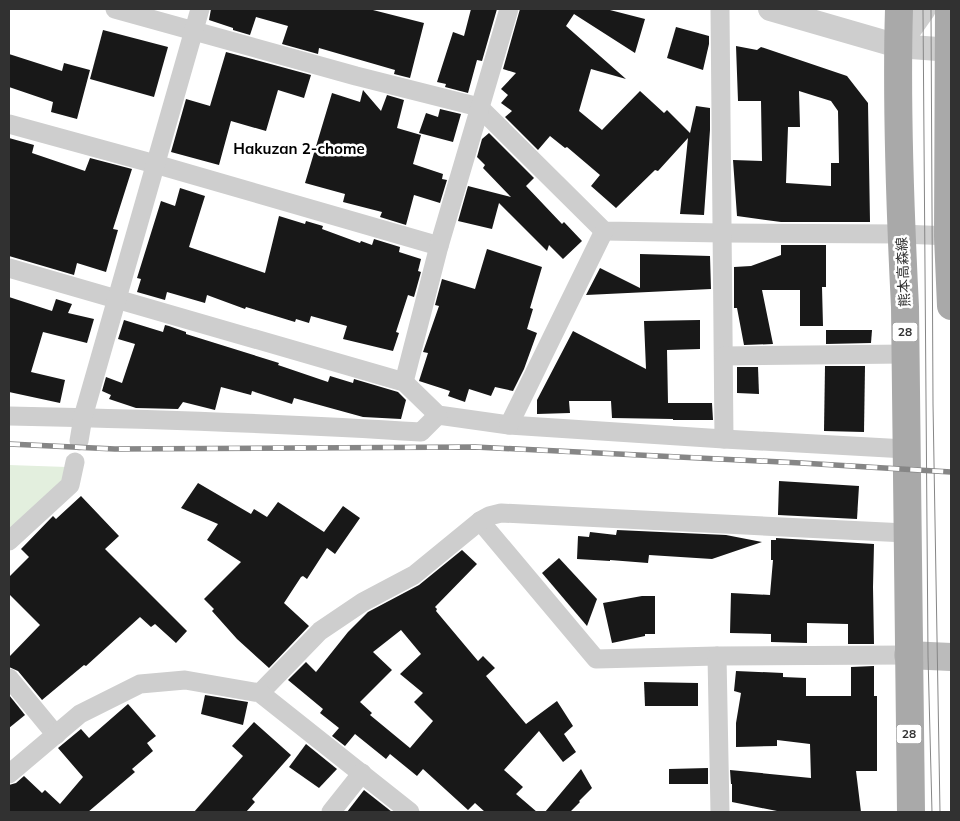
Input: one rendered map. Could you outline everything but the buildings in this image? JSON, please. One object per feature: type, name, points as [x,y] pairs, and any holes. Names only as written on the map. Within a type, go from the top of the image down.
[{"type":"main road","name":"熊本高森線","points":[[899,9],[901,234],[906,354],[908,655]]},
{"type":"main road","points":[[949,9],[951,306]]},
{"type":"main road","points":[[908,655],[951,657]]},
{"type":"main road","name":"28","points":[[908,655],[911,812]]},
{"type":"street","points":[[115,9],[479,107],[604,231],[950,236]]},
{"type":"street","points":[[79,441],[83,417],[200,9]]},
{"type":"street","points":[[404,382],[439,246],[509,9]]},
{"type":"street","points":[[720,9],[724,439]]},
{"type":"street","points":[[770,9],[898,46],[950,50]]},
{"type":"street","points":[[898,46],[924,9]]},
{"type":"street","points":[[9,124],[439,246]]},
{"type":"street","points":[[509,425],[604,231]]},
{"type":"street","points":[[9,268],[404,382],[438,415],[509,425],[724,439],[906,448]]},
{"type":"street","points":[[724,356],[906,354]]},
{"type":"street","points":[[9,416],[343,427],[421,432],[438,415]]},
{"type":"street","points":[[9,541],[70,485],[75,462]]},
{"type":"street","points":[[260,693],[320,631],[363,602],[414,575],[480,521],[501,513],[906,533]]},
{"type":"street","points":[[480,521],[596,658],[908,655]]},
{"type":"street","points":[[717,656],[720,812]]},
{"type":"street","points":[[9,678],[56,735]]},
{"type":"street","points":[[9,774],[80,714],[140,684],[186,680],[260,693],[410,812]]},
{"type":"street","points":[[331,812],[362,773]]},
{"type":"green space","points":[[9,465],[67,467],[65,484],[9,533]]},
{"type":"tram line","points":[[923,9],[928,656],[932,812]]},
{"type":"tram line","points":[[931,9],[933,404],[940,812]]},
{"type":"railway","points":[[9,444],[115,449],[475,447],[951,472]]},
{"type":"district","name":"Hakuzan 2-chome","points":[[299,149]]}]
